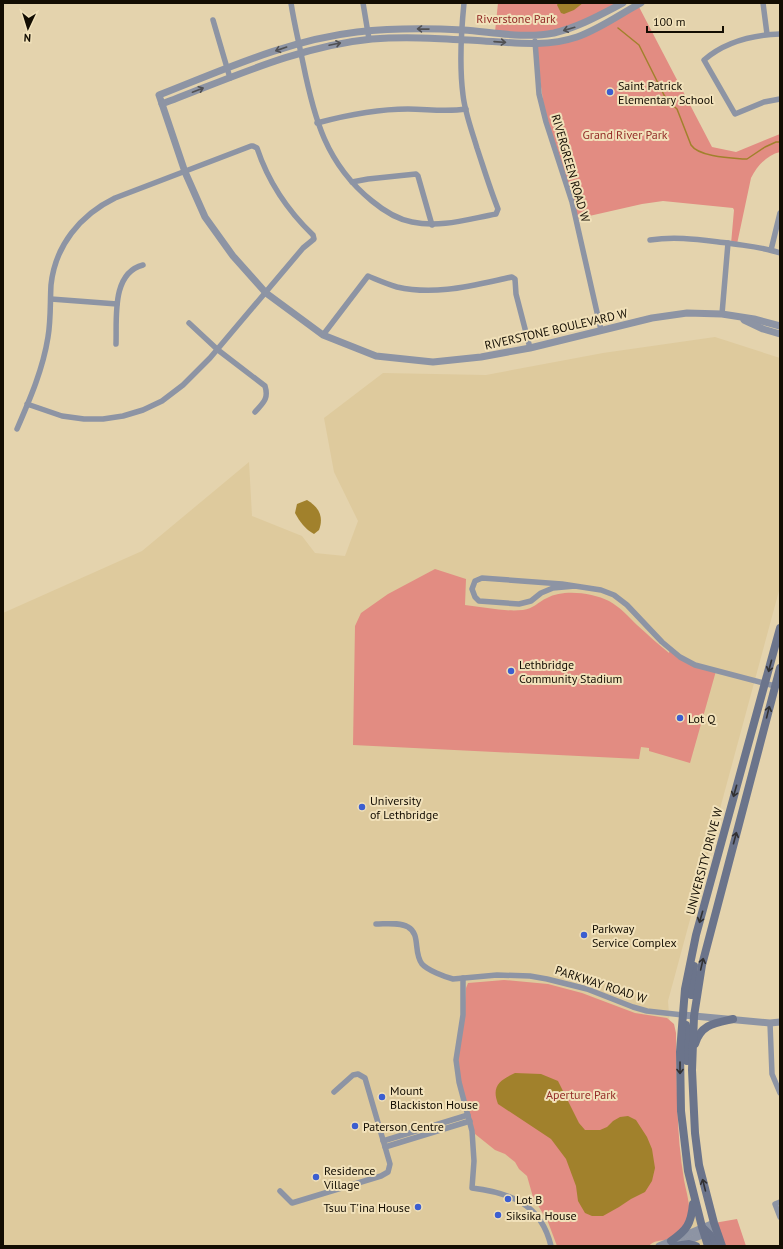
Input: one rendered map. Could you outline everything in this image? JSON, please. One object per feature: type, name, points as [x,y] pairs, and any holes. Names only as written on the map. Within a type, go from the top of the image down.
[{"type":"main road","name":"UNIVERSITY DRIVE W","points":[[722,1246],[709,1229],[694,1197],[688,1171],[681,1111],[680,1060],[682,1015],[685,989],[693,952],[780,628]]},
{"type":"main road","name":"UNIVERSITY DRIVE W","points":[[708,1246],[709,1229],[699,1165],[692,1099],[694,1016],[702,965],[780,668]]},
{"type":"main road","points":[[693,952],[694,966],[691,998],[692,1012],[694,1016]]},
{"type":"main road","points":[[682,1015],[687,1028],[687,1061],[692,1099]]},
{"type":"main road","points":[[692,1054],[697,1038],[703,1030],[714,1023],[733,1019]]},
{"type":"main road","points":[[674,1244],[690,1221],[694,1197]]},
{"type":"main road","points":[[709,1229],[716,1246]]},
{"type":"main road","points":[[674,1244],[689,1244],[696,1246]]},
{"type":"street","points":[[291,3],[312,108],[330,152],[352,182],[378,206],[397,218],[432,225],[453,223],[496,214],[498,212],[466,109],[461,71],[461,40],[464,3]]},
{"type":"street","points":[[362,3],[369,40]]},
{"type":"street","points":[[228,69],[299,44],[325,37],[367,31],[396,29],[462,30],[534,34],[552,33],[575,27],[623,3]]},
{"type":"street","points":[[162,104],[301,52],[341,43],[415,37],[535,44],[558,42],[578,37],[641,3]]},
{"type":"street","points":[[764,3],[767,34]]},
{"type":"street","points":[[213,20],[230,78]]},
{"type":"street","name":"RIVERGREEN ROAD W","points":[[534,34],[539,94],[546,122],[572,202],[601,330]]},
{"type":"street","points":[[780,34],[767,34],[735,42],[717,51],[704,60],[734,114],[764,102],[780,99]]},
{"type":"street","name":"RIVERSTONE BOULEVARD W","points":[[228,69],[159,95],[185,172],[205,217],[233,256],[266,293],[323,335],[376,356],[433,362],[480,357],[530,348],[601,330],[670,315],[698,313],[722,314],[780,326]]},
{"type":"street","points":[[317,123],[343,116],[374,111],[407,109],[454,111],[466,109]]},
{"type":"street","points":[[17,428],[45,354],[49,329],[53,273],[58,256],[67,238],[85,218],[98,207],[115,198],[251,146],[257,148],[261,161],[279,194],[314,237],[314,239],[303,248],[218,350],[183,385],[162,401],[143,410],[123,416],[103,419],[84,419],[62,416],[27,404]]},
{"type":"street","points":[[352,182],[416,174],[418,176],[432,225]]},
{"type":"street","points":[[771,250],[780,212]]},
{"type":"street","points":[[650,240],[668,237],[700,239],[728,244],[752,246],[780,253]]},
{"type":"street","points":[[722,314],[728,244]]},
{"type":"street","points":[[116,344],[117,304],[120,287],[125,278],[136,266],[142,265]]},
{"type":"street","points":[[323,335],[368,276],[396,286],[430,291],[459,289],[512,277],[515,279],[516,294],[530,348]]},
{"type":"street","points":[[51,299],[117,304]]},
{"type":"street","name":"RIVERSTONE BOULEVARD W","points":[[736,316],[763,329],[780,334]]},
{"type":"street","points":[[189,323],[218,350],[265,386],[267,392],[266,399],[255,412]]},
{"type":"street","points":[[575,586],[553,588],[541,593],[531,601],[515,604],[479,601],[473,594],[472,589],[476,581],[482,578],[575,586],[601,590],[614,595],[627,605],[670,650],[690,663],[775,686]]},
{"type":"street","name":"PARKWAY ROAD W","points":[[376,924],[403,925],[408,927],[413,931],[416,938],[418,954],[422,963],[446,978],[514,976],[547,978],[587,989],[633,1007],[682,1015]]},
{"type":"street","points":[[462,978],[463,1015],[456,1060],[456,1070],[469,1118],[474,1146],[472,1188],[505,1194],[529,1208],[543,1224],[551,1246]]},
{"type":"street","points":[[682,1015],[770,1023],[780,1022]]},
{"type":"street","points":[[770,1023],[772,1074],[780,1093]]},
{"type":"street","points":[[280,1192],[292,1203],[385,1175],[388,1172],[390,1164],[365,1078],[358,1074],[353,1075],[334,1092]]},
{"type":"street","points":[[384,1144],[469,1118]]},
{"type":"street","points":[[780,1202],[775,1204],[780,1217]]},
{"type":"street","points":[[659,1246],[674,1244],[709,1229]]},
{"type":"shaded area","points":[[558,3],[583,3],[574,10],[564,14],[561,13],[557,5]]},
{"type":"shaded area","name":"University of Lethbridge","points":[[715,337],[780,358],[780,587],[668,1001],[679,1146],[708,1246],[3,1246],[3,613],[142,551],[249,462],[252,516],[302,536],[315,553],[345,556],[358,521],[334,472],[324,418],[383,373],[486,375],[603,353]]},
{"type":"shaded area","points":[[307,500],[315,506],[321,517],[319,530],[314,534],[303,525],[295,513],[297,504]]},
{"type":"shaded area","points":[[515,1073],[541,1074],[558,1081],[579,1123],[585,1130],[600,1130],[607,1127],[620,1117],[628,1116],[636,1120],[647,1137],[652,1149],[655,1168],[652,1181],[645,1192],[603,1216],[592,1216],[585,1213],[578,1201],[576,1186],[566,1159],[551,1139],[498,1104],[496,1098],[496,1088],[498,1084],[505,1078]]},
{"type":"green space","name":"Riverstone Park","points":[[498,3],[623,3],[552,33],[495,32]]},
{"type":"green space","name":"Grand River Park","points":[[638,5],[712,147],[736,152],[780,134],[780,152],[775,153],[763,162],[756,169],[751,178],[737,244],[731,244],[733,208],[663,201],[642,204],[576,219],[546,122],[535,44],[564,41]]},
{"type":"green space","name":"Lethbridge Community Stadium","points":[[435,569],[466,579],[465,605],[501,610],[523,610],[530,608],[554,595],[578,593],[602,598],[621,609],[641,629],[669,653],[670,650],[680,657],[716,671],[690,763],[649,751],[649,748],[641,747],[639,759],[353,745],[355,626],[361,613],[388,594]]},
{"type":"green space","name":"Aperture Park","points":[[504,980],[548,984],[582,993],[635,1013],[667,1018],[674,1024],[676,1033],[677,1107],[681,1162],[688,1200],[689,1216],[685,1226],[673,1237],[655,1242],[649,1246],[557,1246],[548,1222],[533,1197],[527,1176],[519,1169],[515,1162],[505,1154],[495,1150],[475,1134],[457,1067],[464,1017],[466,988],[468,983]]},
{"type":"green space","points":[[737,1219],[746,1246],[722,1246],[714,1223]]},
{"type":"waterway","points":[[618,28],[639,45],[664,95],[677,109],[691,145],[695,149],[716,156],[747,159],[765,147],[776,142],[780,142]]},
{"type":"place","name":"Saint Patrick Elementary School","points":[[610,92]]},
{"type":"place","name":"Lethbridge Community Stadium","points":[[511,671]]},
{"type":"place","name":"Lot Q","points":[[680,718]]},
{"type":"place","name":"University of Lethbridge","points":[[362,807]]},
{"type":"place","name":"Parkway Service Complex","points":[[584,935]]},
{"type":"place","name":"Mount Blackiston House","points":[[382,1097]]},
{"type":"place","name":"Paterson Centre","points":[[355,1126]]},
{"type":"place","name":"Residence Village","points":[[316,1177]]},
{"type":"place","name":"Lot B","points":[[508,1199]]},
{"type":"place","name":"Tsuu T'ina House","points":[[418,1207]]},
{"type":"place","name":"Siksika House","points":[[498,1215]]}]
